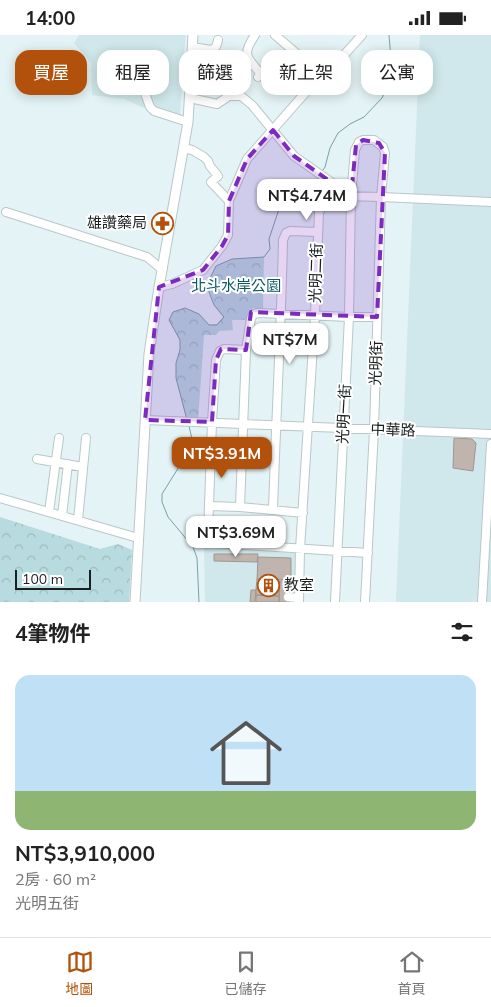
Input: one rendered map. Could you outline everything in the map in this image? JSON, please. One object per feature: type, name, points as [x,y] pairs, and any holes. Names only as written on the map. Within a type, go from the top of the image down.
[{"type":"main road","points":[[135,602],[149,354],[188,122],[193,35]]},
{"type":"street","points":[[256,35],[250,43],[247,56],[261,74],[258,77]]},
{"type":"street","points":[[275,35],[292,50]]},
{"type":"street","points":[[348,50],[362,35]]},
{"type":"street","points":[[192,47],[214,49],[218,40]]},
{"type":"street","points":[[159,287],[172,284],[203,270],[222,246],[228,235],[229,201],[247,159],[303,95]]},
{"type":"street","points":[[146,96],[150,107],[154,111],[188,122]]},
{"type":"street","points":[[190,98],[217,105],[229,96],[241,96],[252,105],[294,156],[351,196]]},
{"type":"street","name":"光明一街","points":[[335,602],[349,317],[351,196],[354,150],[359,142],[363,140]]},
{"type":"street","name":"光明街","points":[[363,140],[374,140],[383,147],[385,153],[381,197],[374,429],[365,602]]},
{"type":"street","points":[[183,148],[192,150],[208,161],[218,176],[211,182],[229,201]]},
{"type":"street","name":"光明二街","points":[[299,600],[300,549],[315,315],[319,212],[326,202],[334,198],[351,196],[491,202]]},
{"type":"street","points":[[6,212],[147,257],[163,268]]},
{"type":"street","points":[[274,510],[284,236],[290,231],[318,232]]},
{"type":"street","points":[[240,507],[246,350],[251,318],[254,314],[259,313],[377,317]]},
{"type":"street","points":[[246,350],[224,349],[217,355],[216,360],[208,533],[211,541],[215,543],[368,553]]},
{"type":"street","name":"中華路","points":[[145,420],[491,434]]},
{"type":"street","points":[[49,512],[58,438]]},
{"type":"street","points":[[78,520],[86,438]]},
{"type":"street","points":[[482,602],[491,444]]},
{"type":"street","points":[[36,459],[83,467]]},
{"type":"street","points":[[62,516],[68,464]]},
{"type":"street","points":[[0,498],[138,538]]},
{"type":"street","points":[[210,506],[303,513]]},
{"type":"street","points":[[288,597],[299,600]]},
{"type":"highlighted area","points":[[273,130],[294,156],[351,196],[356,145],[363,140],[379,143],[385,153],[377,317],[251,312],[246,350],[221,349],[216,360],[212,422],[145,420],[159,287],[203,270],[222,246],[228,235],[229,201],[247,159]]},
{"type":"shaded area","points":[[79,35],[186,35],[184,50],[179,50],[179,95],[181,95],[180,116],[147,105],[144,108],[124,99],[92,95],[91,63],[87,58],[87,50],[80,50],[74,43]]},
{"type":"shaded area","points":[[420,35],[491,35],[491,602],[396,602],[417,95],[433,95],[433,50],[419,50]]},
{"type":"shaded area","points":[[204,548],[299,551],[296,602],[205,602]]},
{"type":"green space","name":"北斗水岸公園","points":[[264,257],[263,310],[253,308],[245,320],[232,320],[233,330],[219,331],[216,335],[204,335],[198,421],[187,421],[176,378],[180,340],[169,320],[173,312],[185,308],[199,314],[209,325],[217,324],[223,317],[214,305],[208,282],[216,266],[232,259]]},
{"type":"green space","points":[[0,517],[100,549],[118,544],[132,550],[129,602],[0,602]]},
{"type":"building","points":[[454,438],[472,439],[476,443],[473,471],[453,468]]},
{"type":"building","points":[[214,554],[258,554],[257,562],[214,561]]},
{"type":"building","points":[[258,557],[291,558],[291,580],[257,579]]},
{"type":"building","name":"教室","points":[[257,579],[280,581],[279,590],[256,589]]},
{"type":"building","points":[[291,580],[288,602],[279,602],[280,581]]},
{"type":"building","points":[[256,589],[279,590],[279,596],[256,595]]},
{"type":"building","points":[[251,590],[256,590],[255,602],[250,602]]},
{"type":"building","name":"教室","points":[[256,595],[279,596],[279,602],[256,602]]},
{"type":"waterway","points":[[323,170],[330,148],[338,133],[364,117],[382,98],[392,71],[389,35]]},
{"type":"waterway","points":[[187,420],[176,378],[176,363],[180,350],[180,340],[169,320],[173,312],[185,308],[199,314],[209,325],[217,325],[224,317],[214,305],[209,292],[208,282],[216,266],[232,259],[264,257],[270,249],[269,239],[279,209],[302,197],[318,178]]},
{"type":"waterway","points":[[189,426],[192,439],[187,454],[162,494],[162,502],[168,517],[193,547],[197,558],[199,602]]},
{"type":"place","name":"雄讚藥局","points":[[163,223]]},
{"type":"place","name":"教室","points":[[268,585]]}]
